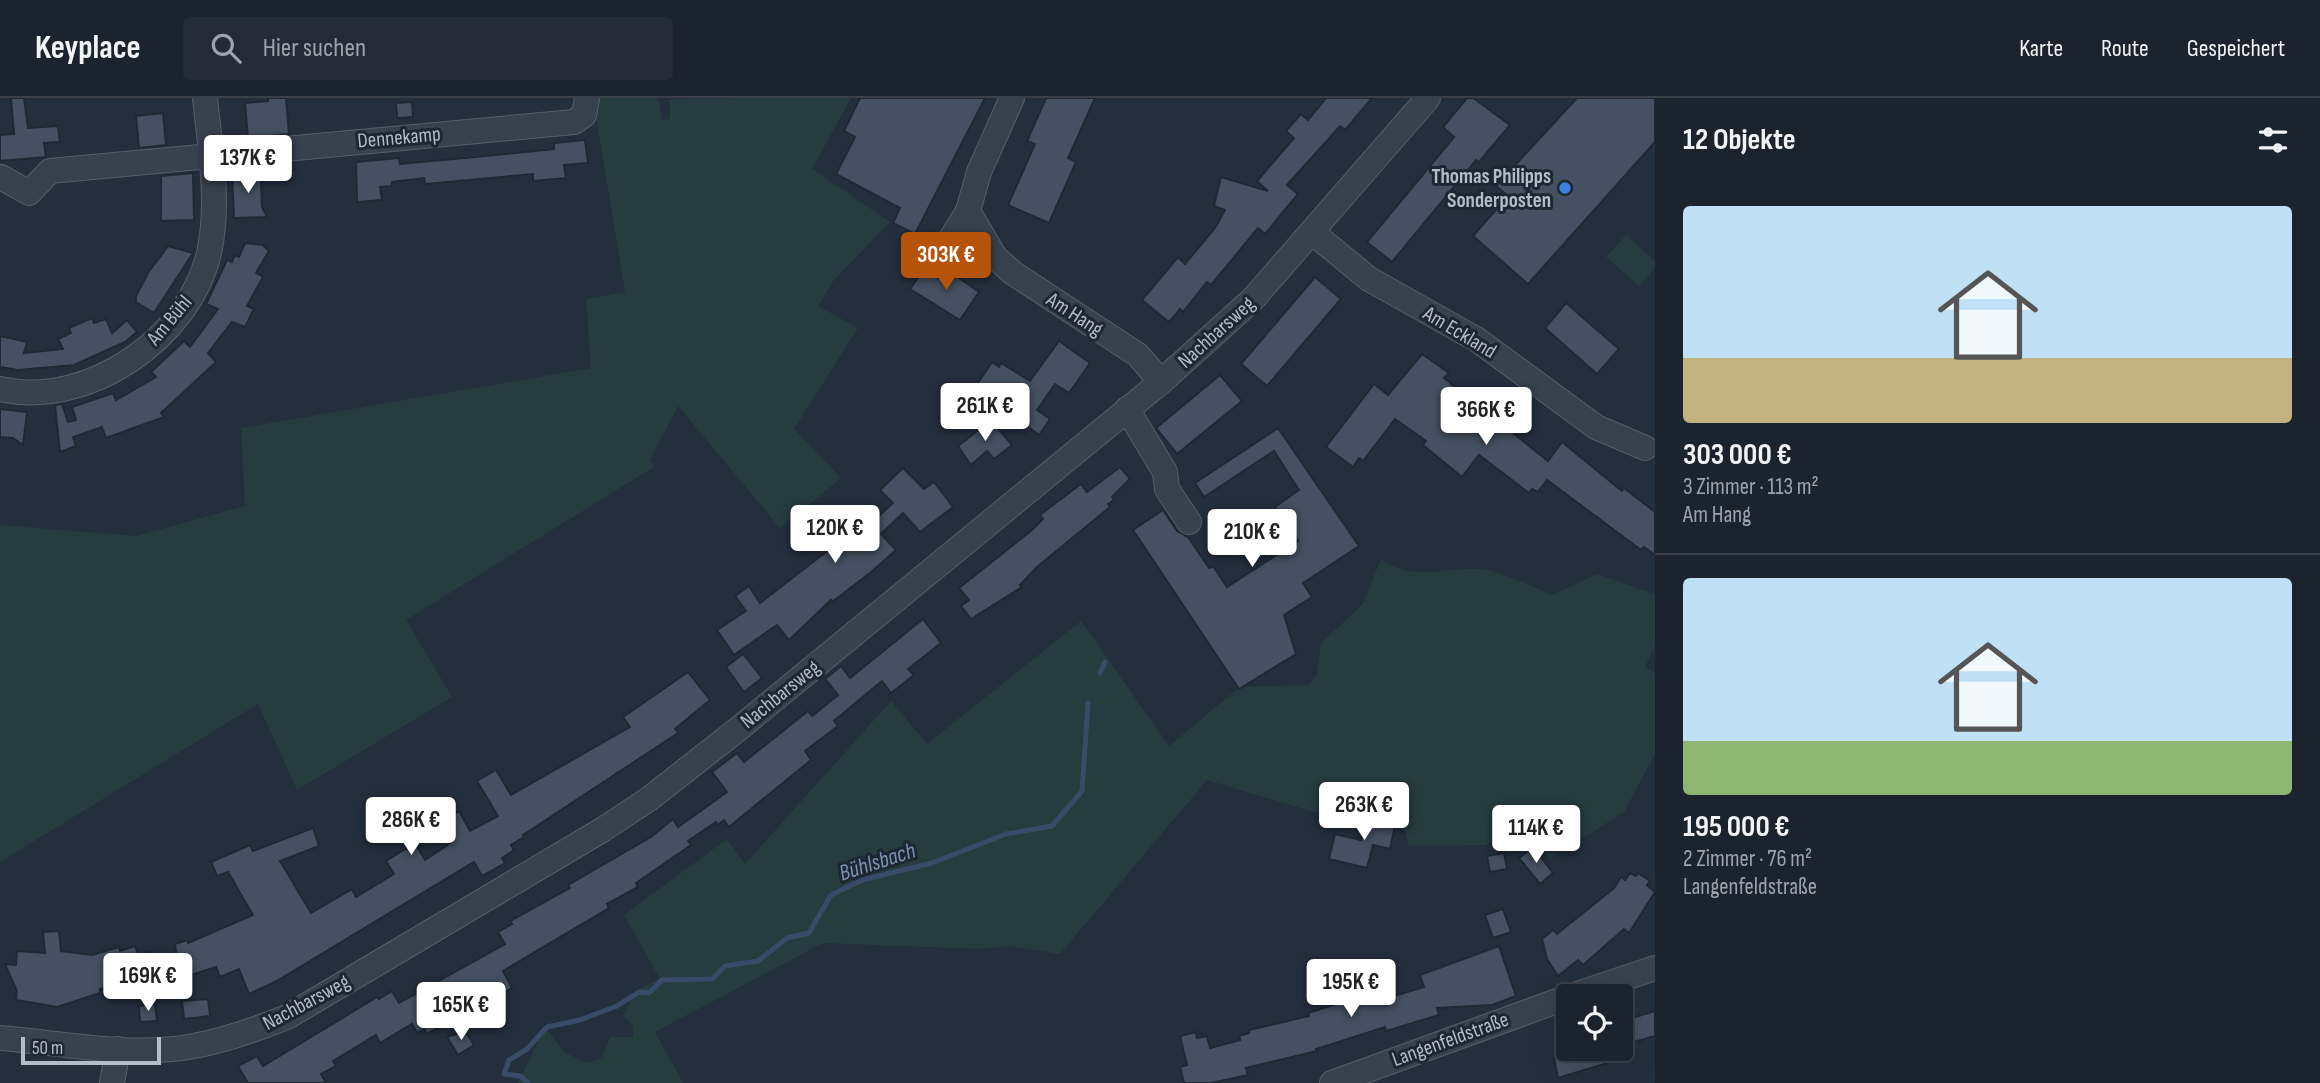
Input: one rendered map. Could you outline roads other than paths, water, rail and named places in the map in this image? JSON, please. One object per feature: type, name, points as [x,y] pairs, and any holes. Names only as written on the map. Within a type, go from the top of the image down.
[{"type":"street","name":"Am Bühl","points":[[0,388],[48,390],[85,382],[126,365],[161,336],[190,299],[208,254],[214,211],[205,98]]},
{"type":"street","name":"Dennekamp","points":[[1,177],[29,193],[50,171],[573,122],[584,115],[592,98]]},
{"type":"street","points":[[942,253],[968,211],[979,172],[1012,98]]},
{"type":"street","name":"Nachbarsweg","points":[[0,1038],[118,1049],[194,1046],[239,1035],[287,1017],[602,830],[649,799],[737,730],[1161,382],[1253,299],[1428,98]]},
{"type":"street","name":"Am Hang","points":[[968,211],[979,233],[1004,265],[1138,355],[1161,382]]},
{"type":"street","name":"Am Eckland","points":[[1313,233],[1369,279],[1476,340],[1596,427],[1645,448]]},
{"type":"street","points":[[1127,409],[1164,472],[1167,489],[1189,522]]},
{"type":"street","name":"Langenfeldstraße","points":[[1606,984],[1655,968]]},
{"type":"street","name":"Langenfeldstraße","points":[[1332,1083],[1556,1001]]},
{"type":"street","points":[[111,1083],[118,1049]]},
{"type":"waterway","name":"Bühlsbach","points":[[1100,673],[1105,662]]},
{"type":"waterway","name":"Bühlsbach","points":[[528,1083],[520,1076],[504,1074],[509,1060],[527,1049],[547,1027],[580,1020],[617,1006],[639,992],[649,993],[662,980],[712,979],[725,966],[758,961],[787,938],[809,933],[831,895],[862,880],[932,863],[1006,834],[1052,826],[1082,791],[1088,703]]},
{"type":"place","name":"Thomas Philipps Sonderposten","points":[[1565,188]]}]
